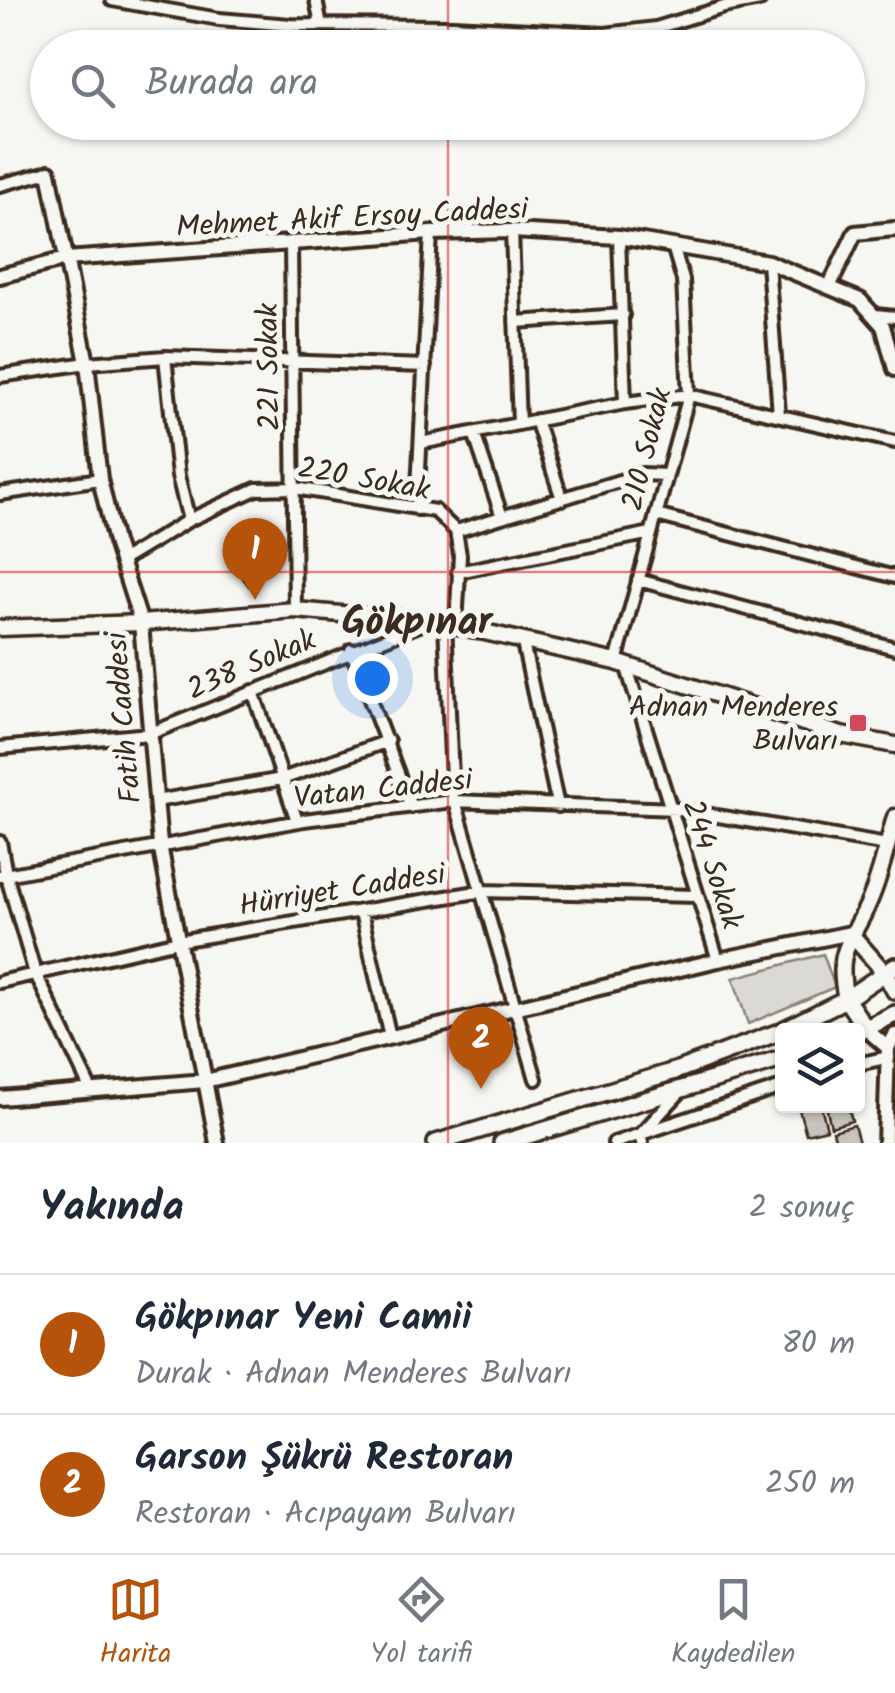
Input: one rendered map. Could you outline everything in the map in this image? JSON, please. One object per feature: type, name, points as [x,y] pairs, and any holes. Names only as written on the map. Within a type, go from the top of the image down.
[{"type":"main road","points":[[0,628],[141,623],[295,610],[443,623],[622,665],[841,735],[895,746]]},
{"type":"main road","points":[[858,1023],[846,999],[840,972],[851,934],[869,903],[895,817]]},
{"type":"main road","points":[[851,934],[890,969],[895,991]]},
{"type":"main road","points":[[799,1023],[846,999],[890,969]]},
{"type":"main road","points":[[865,1029],[895,1014]]},
{"type":"main road","points":[[436,1143],[676,1070],[775,1034]]},
{"type":"main road","points":[[502,1143],[775,1061]]},
{"type":"street","points":[[112,0],[219,19],[530,30]]},
{"type":"street","points":[[316,0],[321,25]]},
{"type":"street","points":[[639,30],[760,0]]},
{"type":"street","points":[[0,186],[49,172]]},
{"type":"street","name":"Fatih Caddesi","points":[[49,172],[86,363],[100,479],[141,623],[160,844],[217,1143]]},
{"type":"street","points":[[512,230],[519,424]]},
{"type":"street","name":"Mehmet Akif Ersoy Caddesi","points":[[0,276],[66,260],[512,230],[619,237],[768,262],[860,300],[875,316]]},
{"type":"street","points":[[829,287],[855,233],[895,230]]},
{"type":"street","points":[[418,509],[431,233]]},
{"type":"street","points":[[619,237],[625,402]]},
{"type":"street","name":"221 Sokak","points":[[291,242],[295,610]]},
{"type":"street","name":"210 Sokak","points":[[622,665],[638,580],[689,395],[683,280],[673,246]]},
{"type":"street","points":[[768,262],[779,416]]},
{"type":"street","points":[[515,322],[622,315]]},
{"type":"street","points":[[875,316],[895,318]]},
{"type":"street","points":[[875,316],[882,326],[895,369]]},
{"type":"street","points":[[0,376],[86,363],[165,357],[426,366]]},
{"type":"street","points":[[165,357],[178,476],[189,520]]},
{"type":"street","points":[[421,443],[625,402],[689,395],[895,442]]},
{"type":"street","points":[[536,420],[562,499]]},
{"type":"street","points":[[474,433],[502,517]]},
{"type":"street","points":[[456,531],[642,474],[667,474]]},
{"type":"street","points":[[0,494],[100,479]]},
{"type":"street","name":"220 Sokak","points":[[121,561],[189,520],[256,490],[295,488],[435,512],[456,531],[458,572],[443,623],[454,801],[536,1079]]},
{"type":"street","points":[[656,515],[895,577]]},
{"type":"street","points":[[458,572],[651,534]]},
{"type":"street","points":[[638,580],[895,648]]},
{"type":"street","name":"238 Sokak","points":[[0,748],[149,734],[351,650],[443,623]]},
{"type":"street","points":[[523,644],[558,806]]},
{"type":"street","points":[[351,650],[411,806]]},
{"type":"street","name":"244 Sokak","points":[[622,665],[718,960]]},
{"type":"street","points":[[253,691],[297,821]]},
{"type":"street","points":[[156,802],[282,779],[388,741]]},
{"type":"street","name":"Vatan Caddesi","points":[[3,875],[297,821],[454,801],[669,809],[887,846]]},
{"type":"street","points":[[0,842],[3,875],[36,974],[91,1090]]},
{"type":"street","name":"Hürriyet Caddesi","points":[[0,982],[178,942],[483,891],[697,896]]},
{"type":"street","points":[[360,912],[390,1038]]},
{"type":"street","points":[[0,1098],[205,1082],[718,960],[851,934]]},
{"type":"street","points":[[865,1033],[891,1047]]},
{"type":"street","points":[[865,1060],[891,1047]]},
{"type":"street","points":[[885,1143],[891,1047]]},
{"type":"street","points":[[614,1143],[641,1139],[775,1090]]},
{"type":"street","points":[[641,1139],[681,1092]]},
{"type":"shaded area","points":[[823,954],[835,987],[748,1024],[733,978]]},
{"type":"building","points":[[251,553],[267,573],[249,586],[234,566]]},
{"type":"building","points":[[800,1113],[823,1113],[827,1129],[806,1134]]},
{"type":"building","points":[[828,1113],[850,1113],[852,1121],[831,1127]]},
{"type":"building","points":[[854,1125],[859,1143],[836,1143],[833,1131]]},
{"type":"place","name":"Gökpınar Yeni Camii","points":[[255,600]]},
{"type":"place","name":"Adnan Menderes Bulvarı","points":[[858,723]]},
{"type":"place","name":"Garson Şükrü Restoran","points":[[481,1089]]},
{"type":"district","name":"Gökpınar","points":[[417,620]]}]
